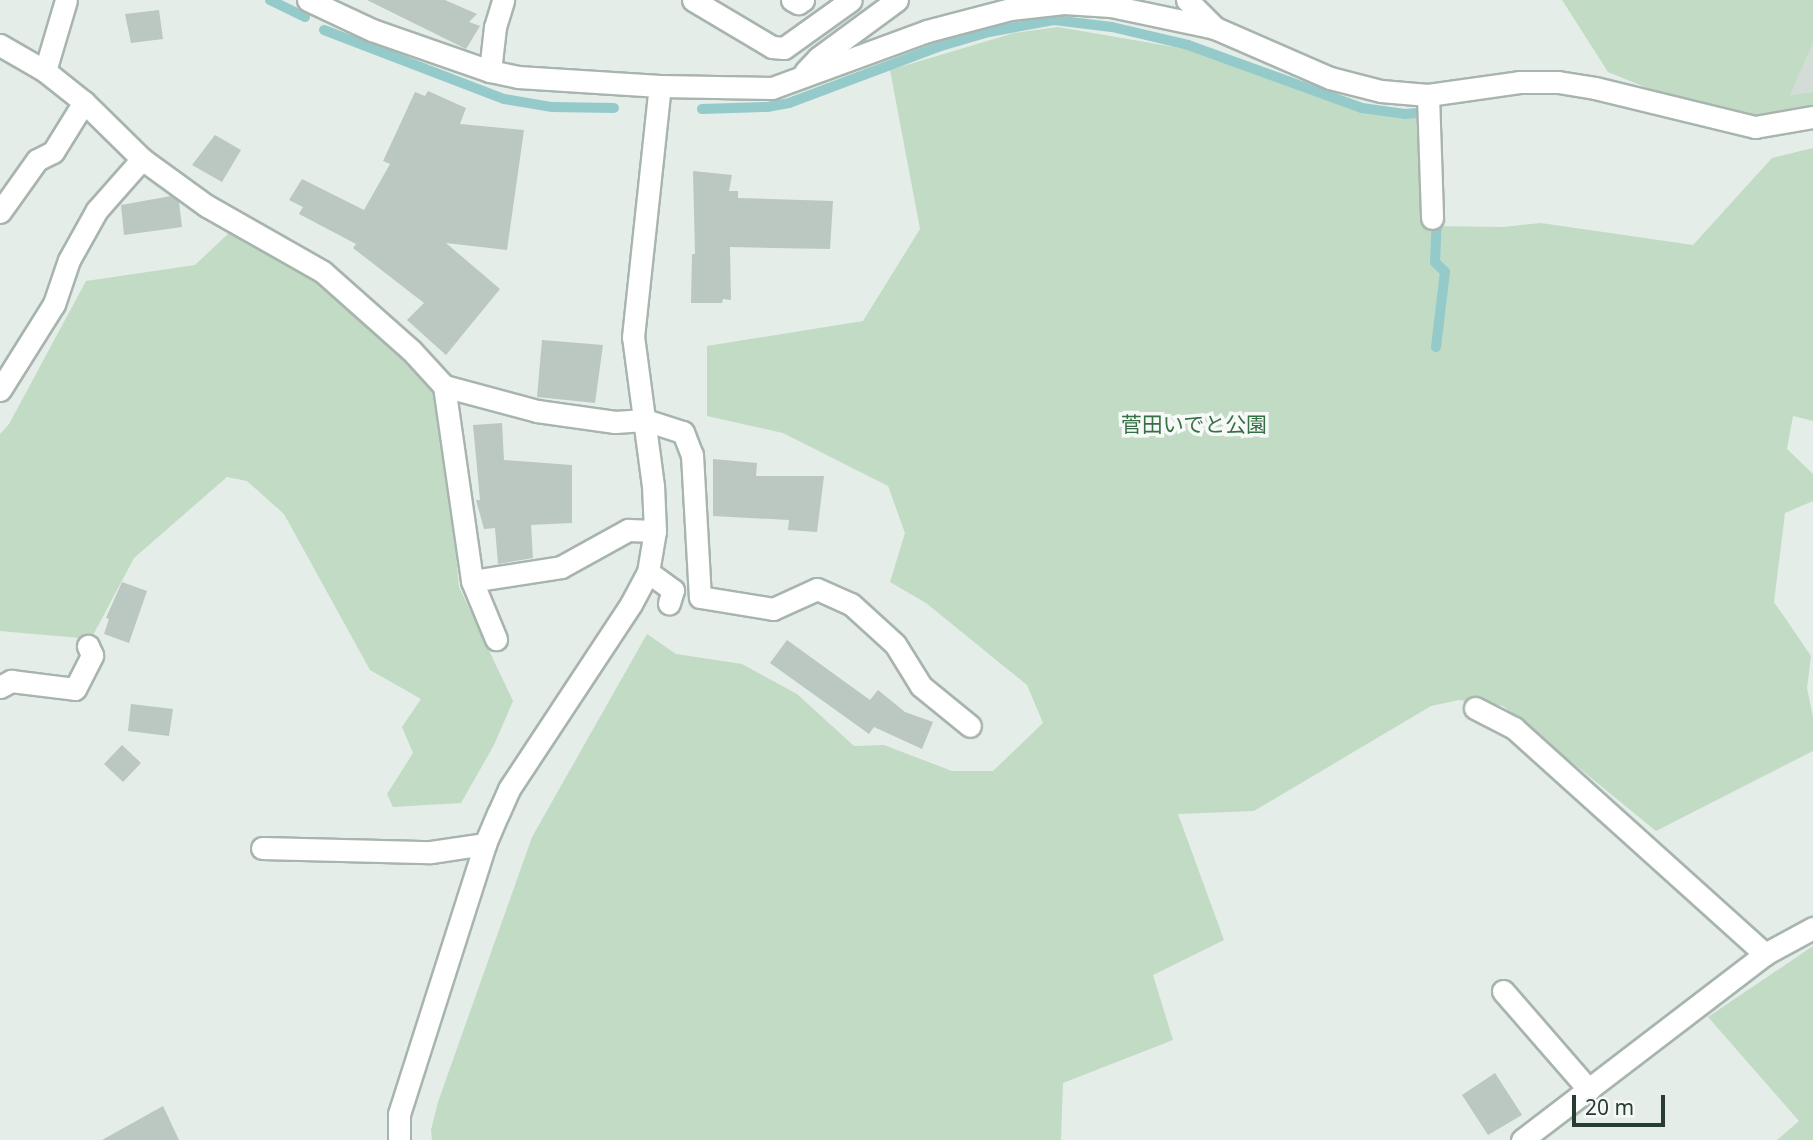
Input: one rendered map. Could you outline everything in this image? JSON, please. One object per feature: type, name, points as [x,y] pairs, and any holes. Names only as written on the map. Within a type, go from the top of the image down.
[{"type":"street","points":[[45,71],[66,0]]},
{"type":"street","points":[[307,0],[372,30],[490,72],[518,77],[660,86],[772,88],[927,31],[1010,9],[1064,3],[1111,6],[1215,28],[1330,78],[1381,91],[1428,95],[1519,82],[1558,82],[1595,88],[1755,127],[1813,117]]},
{"type":"street","points":[[490,72],[495,27],[503,0]]},
{"type":"street","points":[[693,0],[772,47],[784,48],[851,0]]},
{"type":"street","points":[[792,0],[798,4],[803,0]]},
{"type":"street","points":[[799,79],[818,58],[897,0]]},
{"type":"street","points":[[1187,0],[1215,28]]},
{"type":"street","points":[[0,45],[45,71],[84,102],[142,159],[207,206],[323,272],[411,350],[444,386],[537,411],[615,422],[645,420],[683,432],[692,455],[700,597],[773,609],[817,589],[851,604],[895,644],[921,686],[970,726]]},
{"type":"street","points":[[399,1140],[399,1114],[485,844],[509,789],[631,604],[648,572],[655,531],[645,420],[633,337],[660,86]]},
{"type":"street","points":[[1428,95],[1432,218]]},
{"type":"street","points":[[0,212],[37,160],[53,152],[84,102]]},
{"type":"street","points":[[0,390],[54,304],[69,260],[97,210],[142,159]]},
{"type":"street","points":[[444,386],[472,581],[496,639]]},
{"type":"street","points":[[472,581],[561,567],[628,530],[655,531]]},
{"type":"street","points":[[648,572],[673,590],[669,603]]},
{"type":"street","points":[[4,682],[75,689],[92,654],[88,646]]},
{"type":"street","points":[[1475,708],[1514,729],[1765,954]]},
{"type":"street","points":[[262,848],[431,852],[485,844]]},
{"type":"street","points":[[1522,1140],[1765,954],[1813,928]]},
{"type":"street","points":[[1503,991],[1589,1090]]},
{"type":"shaded area","points":[[1813,43],[1813,92],[1790,95]]},
{"type":"green space","points":[[1562,0],[1813,0],[1813,43],[1790,95],[1813,92],[1813,109],[1776,119],[1684,103],[1608,72]]},
{"type":"green space","name":"菅田いでと公園","points":[[1058,27],[1186,49],[1352,109],[1427,116],[1431,226],[1503,227],[1541,223],[1693,245],[1772,158],[1813,148],[1813,421],[1793,416],[1787,449],[1813,474],[1813,501],[1785,513],[1774,602],[1811,656],[1807,688],[1813,717],[1813,751],[1656,831],[1503,706],[1459,700],[1431,706],[1254,811],[1178,814],[1224,940],[1153,975],[1173,1040],[1063,1083],[1061,1140],[432,1140],[431,1130],[438,1102],[532,837],[647,634],[676,654],[742,664],[797,694],[854,746],[884,745],[952,771],[993,771],[1043,723],[1027,685],[926,603],[890,582],[905,533],[888,486],[783,433],[707,416],[707,346],[863,321],[920,229],[890,70],[1014,33]]},
{"type":"green space","points":[[230,232],[320,277],[441,398],[459,587],[513,701],[494,745],[461,803],[393,807],[387,794],[413,753],[402,727],[421,699],[370,670],[284,514],[247,481],[227,477],[134,558],[91,639],[0,631],[0,434],[9,424],[86,281],[195,265]]},
{"type":"green space","points":[[1813,946],[1813,1140],[1777,1140],[1799,1121],[1708,1017]]},
{"type":"building","points":[[367,0],[445,0],[477,14],[469,22],[480,26],[466,49]]},
{"type":"building","points":[[159,10],[163,39],[131,43],[125,14]]},
{"type":"building","points":[[428,91],[466,108],[460,124],[524,130],[507,250],[446,243],[500,289],[446,355],[407,320],[424,303],[353,248],[356,244],[299,214],[303,207],[289,200],[302,179],[364,210],[390,164],[383,161],[415,92],[425,96]]},
{"type":"building","points":[[215,135],[241,150],[222,182],[192,165]]},
{"type":"building","points":[[693,171],[732,175],[729,191],[738,191],[738,198],[833,201],[830,249],[730,247],[731,300],[723,299],[722,303],[691,303],[692,254],[695,254]]},
{"type":"building","points":[[171,196],[179,202],[182,227],[124,235],[121,205]]},
{"type":"building","points":[[542,340],[603,345],[595,403],[537,397]]},
{"type":"building","points":[[502,423],[504,460],[572,465],[572,523],[531,525],[533,558],[498,564],[495,528],[484,529],[476,500],[480,500],[473,425]]},
{"type":"building","points":[[713,459],[757,463],[756,476],[824,476],[817,532],[788,530],[789,520],[713,516]]},
{"type":"building","points":[[122,582],[147,591],[129,643],[104,634],[109,619],[106,618]]},
{"type":"building","points":[[787,640],[870,700],[878,690],[905,712],[933,722],[922,749],[874,727],[869,734],[770,663]]},
{"type":"building","points":[[131,704],[173,709],[169,736],[128,731]]},
{"type":"building","points":[[122,745],[141,763],[123,782],[104,764]]},
{"type":"building","points":[[1495,1073],[1522,1115],[1488,1135],[1462,1095]]},
{"type":"building","points":[[163,1106],[179,1140],[102,1140]]},
{"type":"waterway","points":[[270,0],[305,17]]},
{"type":"waterway","points":[[702,109],[767,107],[789,103],[941,46],[989,32],[1054,20],[1112,27],[1188,45],[1362,108],[1405,114],[1430,112]]},
{"type":"waterway","points":[[324,30],[504,99],[552,107],[614,108]]},
{"type":"waterway","points":[[1436,347],[1445,272],[1435,262],[1437,216]]}]
